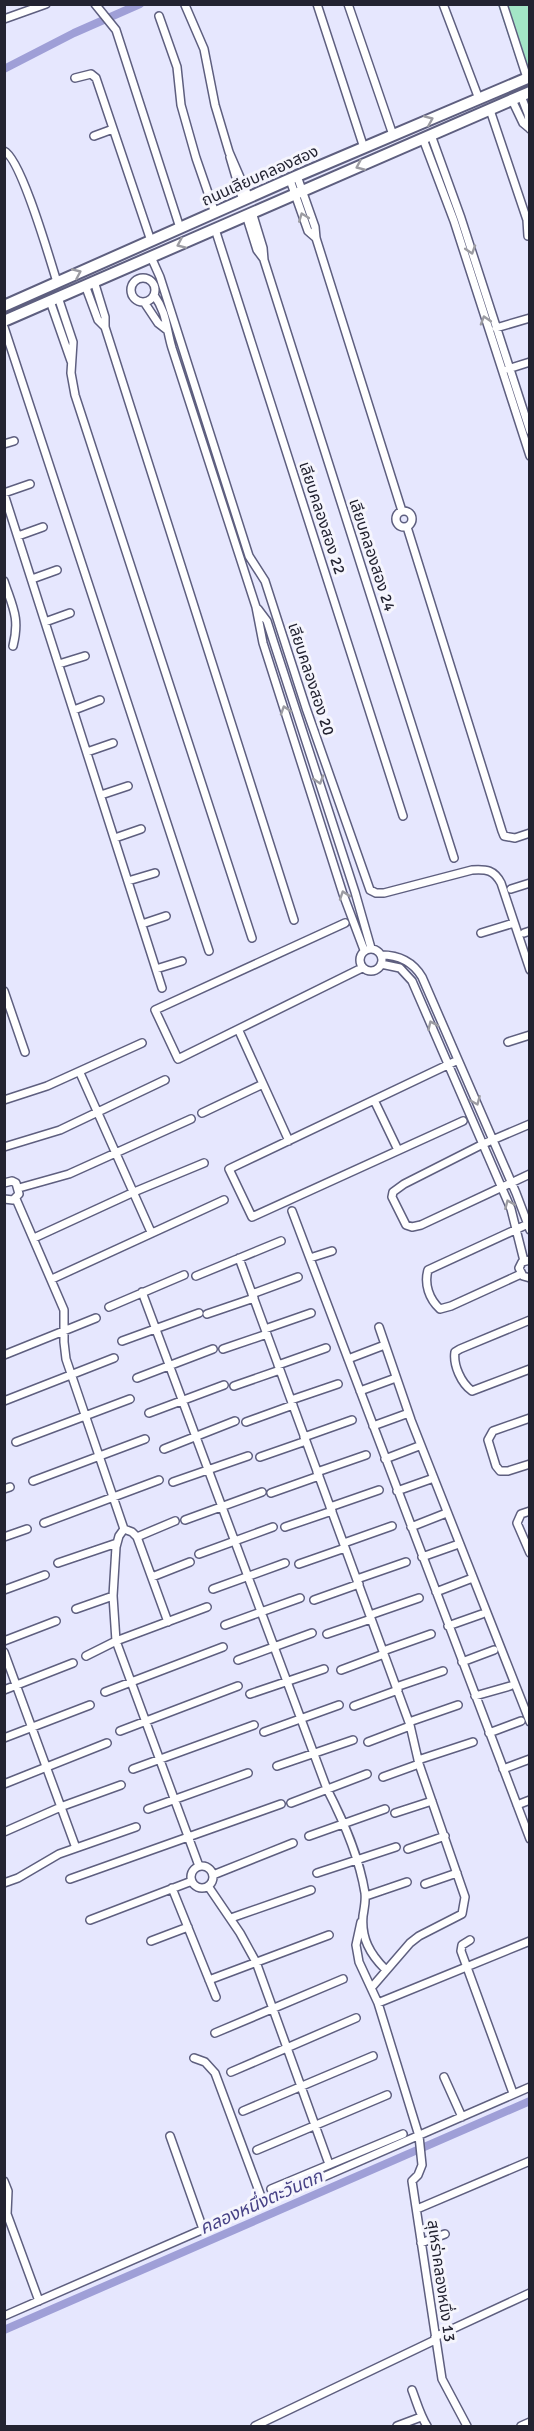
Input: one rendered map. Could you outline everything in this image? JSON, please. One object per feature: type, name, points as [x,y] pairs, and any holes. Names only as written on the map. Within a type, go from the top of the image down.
[{"type":"main road","name":"ถนนเลียบคลองสอง","points":[[4,306],[528,77]]},
{"type":"main road","name":"ถนนเลียบคลองสอง","points":[[4,321],[521,96]]},
{"type":"street","points":[[4,19],[25,8],[46,4]]},
{"type":"street","points":[[95,4],[116,30],[180,228]]},
{"type":"street","points":[[317,4],[364,148]]},
{"type":"street","points":[[348,4],[393,135]]},
{"type":"street","points":[[443,4],[479,99]]},
{"type":"street","points":[[503,4],[528,77]]},
{"type":"street","points":[[185,5],[204,49],[214,105],[231,164],[246,199]]},
{"type":"street","points":[[159,16],[177,67],[181,105],[215,213]]},
{"type":"street","points":[[75,78],[91,74],[96,78],[151,241]]},
{"type":"street","points":[[521,96],[528,117],[529,129]]},
{"type":"street","points":[[490,110],[527,220],[528,236]]},
{"type":"street","points":[[94,136],[113,129]]},
{"type":"street","points":[[427,137],[480,277],[508,369],[530,456]]},
{"type":"street","points":[[4,152],[12,157],[26,190],[57,282]]},
{"type":"street","points":[[441,175],[472,280],[517,406],[530,431]]},
{"type":"street","points":[[293,178],[315,227],[316,238],[402,511],[409,512],[412,518],[411,524],[407,527],[502,831],[504,836],[509,838],[530,833]]},
{"type":"street","name":"เลียบคลองสอง 24","points":[[249,214],[263,248],[264,260],[454,858]]},
{"type":"street","name":"เลียบคลองสอง 22","points":[[215,229],[403,816]]},
{"type":"street","name":"เลียบคลองสอง 20","points":[[151,257],[160,277],[249,556],[265,581],[313,731],[370,890],[384,893],[472,870],[487,869],[496,875],[501,883],[530,970]]},
{"type":"street","points":[[132,265],[137,279]]},
{"type":"street","points":[[472,280],[480,277]]},
{"type":"street","points":[[154,294],[149,301],[136,300],[131,294],[132,285],[137,279],[146,278],[153,282],[154,294],[166,315],[167,330],[256,607],[263,643],[367,949]]},
{"type":"street","points":[[89,283],[100,302],[105,317],[105,327],[294,920]]},
{"type":"street","points":[[89,283],[98,320],[105,327]]},
{"type":"street","points":[[54,299],[73,342],[71,362],[75,395],[252,938]]},
{"type":"street","points":[[93,305],[100,302]]},
{"type":"street","points":[[144,302],[158,323],[167,330]]},
{"type":"street","points":[[496,328],[530,318]]},
{"type":"street","points":[[4,327],[209,951]]},
{"type":"street","points":[[508,369],[530,362]]},
{"type":"street","points":[[517,406],[530,403]]},
{"type":"street","points":[[4,444],[14,441]]},
{"type":"street","points":[[30,484],[4,494],[162,987]]},
{"type":"street","points":[[18,536],[43,527]]},
{"type":"street","points":[[32,579],[57,570]]},
{"type":"street","points":[[4,581],[17,618],[13,646]]},
{"type":"street","points":[[256,607],[267,621],[356,892],[367,949]]},
{"type":"street","points":[[45,622],[70,613]]},
{"type":"street","points":[[59,664],[85,656]]},
{"type":"street","points":[[74,710],[100,700]]},
{"type":"street","points":[[87,752],[113,743]]},
{"type":"street","points":[[301,760],[311,757]]},
{"type":"street","points":[[101,795],[128,786]]},
{"type":"street","points":[[115,838],[141,829]]},
{"type":"street","points":[[128,881],[155,873]]},
{"type":"street","points":[[512,889],[530,883]]},
{"type":"street","points":[[142,924],[166,916]]},
{"type":"street","points":[[345,923],[155,1010],[178,1059],[239,1031],[362,968],[373,971],[381,964],[381,955]]},
{"type":"street","points":[[481,933],[514,923]]},
{"type":"street","points":[[367,949],[378,951],[381,955],[406,960],[420,973],[529,1226],[517,1228],[428,1270],[425,1279],[430,1294],[441,1309],[521,1274]]},
{"type":"street","points":[[362,968],[359,957],[367,949]]},
{"type":"street","points":[[156,969],[182,961]]},
{"type":"street","points":[[381,964],[400,968],[410,978],[502,1187],[527,1260],[519,1268],[521,1274],[530,1278]]},
{"type":"street","points":[[4,991],[24,1052]]},
{"type":"street","points":[[239,1031],[288,1141]]},
{"type":"street","points":[[508,1042],[530,1035]]},
{"type":"street","points":[[4,1100],[80,1073],[142,1043]]},
{"type":"street","points":[[458,1060],[229,1169],[252,1216],[463,1121]]},
{"type":"street","points":[[80,1073],[151,1232]]},
{"type":"street","points":[[4,1147],[53,1132],[99,1113],[165,1080]]},
{"type":"street","points":[[202,1113],[263,1084]]},
{"type":"street","points":[[374,1100],[398,1150]]},
{"type":"street","points":[[19,1188],[69,1174],[191,1119]]},
{"type":"street","points":[[530,1124],[483,1144],[396,1188],[392,1197],[406,1225],[412,1227],[421,1225],[530,1174]]},
{"type":"street","points":[[34,1238],[204,1162]]},
{"type":"street","points":[[4,1199],[10,1201],[16,1199],[19,1194],[16,1184],[5,1180]]},
{"type":"street","points":[[16,1199],[64,1310],[66,1359],[124,1529],[117,1543],[113,1596],[116,1641],[199,1866]]},
{"type":"street","points":[[52,1279],[224,1200]]},
{"type":"street","points":[[292,1211],[530,1839]]},
{"type":"street","points":[[196,1276],[281,1241]]},
{"type":"street","points":[[310,1258],[332,1251]]},
{"type":"street","points":[[239,1258],[397,1688],[418,1762],[465,1897],[462,1914],[419,1936],[385,1969],[372,1987]]},
{"type":"street","points":[[110,1306],[184,1275]]},
{"type":"street","points":[[122,1341],[253,1296],[298,1277]]},
{"type":"street","points":[[142,1292],[327,1789],[345,1824],[366,1896],[363,1919],[367,1946],[371,1955],[385,1969]]},
{"type":"street","points":[[223,1350],[311,1313]]},
{"type":"street","points":[[4,1355],[96,1318]]},
{"type":"street","points":[[530,1320],[460,1349],[455,1352],[454,1357],[466,1387],[472,1391],[530,1369]]},
{"type":"street","points":[[379,1327],[411,1419],[526,1721],[489,1733]]},
{"type":"street","points":[[348,1359],[382,1346]]},
{"type":"street","points":[[234,1386],[326,1348]]},
{"type":"street","points":[[137,1378],[213,1349]]},
{"type":"street","points":[[4,1401],[114,1358]]},
{"type":"street","points":[[360,1391],[393,1379]]},
{"type":"street","points":[[246,1422],[338,1384]]},
{"type":"street","points":[[149,1413],[224,1385]]},
{"type":"street","points":[[16,1442],[130,1399]]},
{"type":"street","points":[[373,1426],[406,1414]]},
{"type":"street","points":[[530,1418],[494,1431],[488,1440],[500,1471],[508,1472],[530,1464]]},
{"type":"street","points":[[260,1457],[352,1420]]},
{"type":"street","points":[[164,1449],[235,1421]]},
{"type":"street","points":[[33,1481],[145,1439]]},
{"type":"street","points":[[385,1459],[419,1446]]},
{"type":"street","points":[[271,1493],[366,1455]]},
{"type":"street","points":[[173,1482],[248,1456]]},
{"type":"street","points":[[397,1491],[431,1479]]},
{"type":"street","points":[[44,1523],[159,1480]]},
{"type":"street","points":[[285,1527],[379,1490]]},
{"type":"street","points":[[185,1520],[262,1492]]},
{"type":"street","points":[[530,1511],[520,1514],[517,1523],[530,1552]]},
{"type":"street","points":[[411,1527],[444,1514]]},
{"type":"street","points":[[137,1537],[175,1521]]},
{"type":"street","points":[[199,1554],[273,1527]]},
{"type":"street","points":[[299,1564],[392,1527]]},
{"type":"street","points":[[4,1537],[27,1529]]},
{"type":"street","points":[[124,1529],[137,1537],[168,1622]]},
{"type":"street","points":[[58,1563],[117,1543]]},
{"type":"street","points":[[422,1557],[456,1545]]},
{"type":"street","points":[[152,1577],[190,1562]]},
{"type":"street","points":[[314,1600],[406,1562]]},
{"type":"street","points":[[213,1589],[285,1563]]},
{"type":"street","points":[[4,1590],[45,1575]]},
{"type":"street","points":[[435,1592],[470,1579]]},
{"type":"street","points":[[76,1609],[113,1596]]},
{"type":"street","points":[[225,1625],[300,1598]]},
{"type":"street","points":[[327,1635],[419,1598]]},
{"type":"street","points":[[86,1656],[116,1641],[207,1607]]},
{"type":"street","points":[[448,1626],[482,1614]]},
{"type":"street","points":[[4,1641],[56,1621]]},
{"type":"street","points":[[238,1660],[312,1633]]},
{"type":"street","points":[[341,1670],[431,1634]]},
{"type":"street","points":[[105,1692],[223,1647]]},
{"type":"street","points":[[462,1662],[494,1650]]},
{"type":"street","points":[[4,1652],[63,1806],[76,1848]]},
{"type":"street","points":[[4,1690],[73,1663]]},
{"type":"street","points":[[250,1694],[324,1669]]},
{"type":"street","points":[[354,1706],[443,1671]]},
{"type":"street","points":[[120,1731],[238,1686]]},
{"type":"street","points":[[475,1696],[510,1686]]},
{"type":"street","points":[[4,1738],[90,1705]]},
{"type":"street","points":[[264,1732],[339,1705]]},
{"type":"street","points":[[368,1742],[458,1705]]},
{"type":"street","points":[[134,1769],[254,1725]]},
{"type":"street","points":[[277,1766],[352,1740]]},
{"type":"street","points":[[382,1777],[472,1742]]},
{"type":"street","points":[[4,1784],[107,1743]]},
{"type":"street","points":[[503,1769],[530,1759]]},
{"type":"street","points":[[148,1809],[248,1773]]},
{"type":"street","points":[[291,1803],[367,1774]]},
{"type":"street","points":[[4,1832],[63,1806],[121,1785]]},
{"type":"street","points":[[517,1804],[530,1800]]},
{"type":"street","points":[[395,1813],[432,1801]]},
{"type":"street","points":[[70,1879],[281,1804]]},
{"type":"street","points":[[309,1836],[385,1809]]},
{"type":"street","points":[[4,1883],[18,1878],[51,1858],[136,1827]]},
{"type":"street","points":[[408,1849],[445,1836]]},
{"type":"street","points":[[213,1875],[293,1843]]},
{"type":"street","points":[[317,1873],[396,1847]]},
{"type":"street","points":[[199,1866],[208,1867],[213,1875],[208,1886],[199,1887],[192,1881],[192,1872],[199,1866]]},
{"type":"street","points":[[425,1884],[458,1873]]},
{"type":"street","points":[[90,1920],[192,1881]]},
{"type":"street","points":[[366,1896],[407,1882]]},
{"type":"street","points":[[208,1886],[231,1918],[256,1962],[329,2164]]},
{"type":"street","points":[[172,1888],[216,1997]]},
{"type":"street","points":[[231,1918],[311,1890]]},
{"type":"street","name":"สุเหร่าคลองหนึ่ง 13","points":[[363,1919],[356,1945],[359,1962],[378,2003],[419,2137],[422,2154],[421,2170],[412,2181],[442,2379],[467,2427]]},
{"type":"street","points":[[151,1941],[188,1927]]},
{"type":"street","points":[[209,1980],[329,1935]]},
{"type":"street","points":[[470,1940],[461,1948],[466,1966],[513,2093]]},
{"type":"street","points":[[378,2003],[530,1941]]},
{"type":"street","points":[[215,2033],[343,1979]]},
{"type":"street","points":[[231,2072],[356,2018]]},
{"type":"street","points":[[243,2111],[373,2056]]},
{"type":"street","points":[[194,2058],[205,2062],[215,2073],[263,2202]]},
{"type":"street","points":[[444,2077],[462,2117]]},
{"type":"street","points":[[4,2316],[530,2087]]},
{"type":"street","points":[[258,2150],[387,2095]]},
{"type":"street","points":[[272,2189],[403,2133]]},
{"type":"street","points":[[170,2136],[203,2229]]},
{"type":"street","points":[[417,2209],[530,2161]]},
{"type":"street","points":[[4,2181],[8,2191],[7,2214],[39,2301]]},
{"type":"street","points":[[421,2243],[445,2234]]},
{"type":"street","points":[[255,2427],[530,2294]]},
{"type":"street","points":[[412,2390],[421,2417],[427,2427]]},
{"type":"street","points":[[397,2427],[421,2417]]},
{"type":"street","points":[[521,2427],[530,2422]]},
{"type":"green space","points":[[498,5],[529,5],[529,67],[520,71]]},
{"type":"waterway","points":[[4,69],[74,33],[140,4]]},
{"type":"waterway","name":"คลองหนึ่งตะวันตก","points":[[4,2330],[530,2101]]}]
